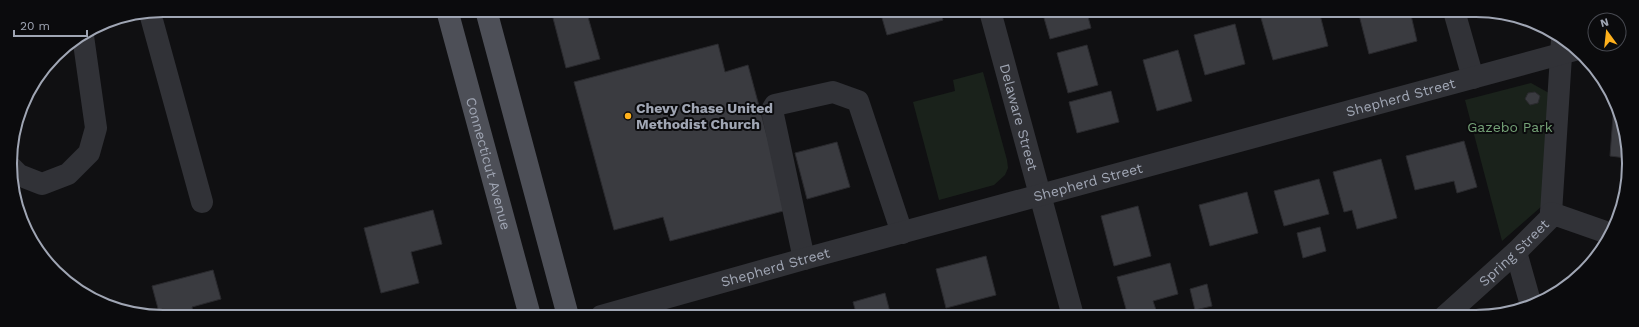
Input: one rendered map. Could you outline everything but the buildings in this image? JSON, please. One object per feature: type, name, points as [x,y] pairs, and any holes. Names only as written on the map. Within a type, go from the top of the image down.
[{"type":"main road","name":"Connecticut Avenue","points":[[449,17],[528,310]]},
{"type":"main road","points":[[488,17],[566,310]]},
{"type":"street","points":[[151,17],[202,202]]},
{"type":"street","name":"Delaware Street","points":[[992,17],[1071,310]]},
{"type":"street","points":[[1456,17],[1473,78]]},
{"type":"street","points":[[17,174],[42,184],[68,174],[89,153],[96,128],[84,41]]},
{"type":"street","name":"Shepherd Street","points":[[622,310],[804,259],[1473,78],[1566,48]]},
{"type":"street","points":[[1551,213],[1566,48]]},
{"type":"street","points":[[804,259],[772,110],[775,105],[833,92],[858,101],[902,233]]},
{"type":"street","name":"Spring Street","points":[[1452,310],[1516,252],[1550,218],[1551,213],[1605,232]]},
{"type":"street","points":[[1516,252],[1530,300]]},
{"type":"green space","points":[[983,72],[1008,168],[1005,175],[994,185],[939,200],[913,102],[955,91],[953,80]]},
{"type":"green space","name":"Gazebo Park","points":[[1531,83],[1549,93],[1542,206],[1502,241],[1465,100]]},
{"type":"place","name":"Chevy Chase United Methodist Church","points":[[628,116]]}]
